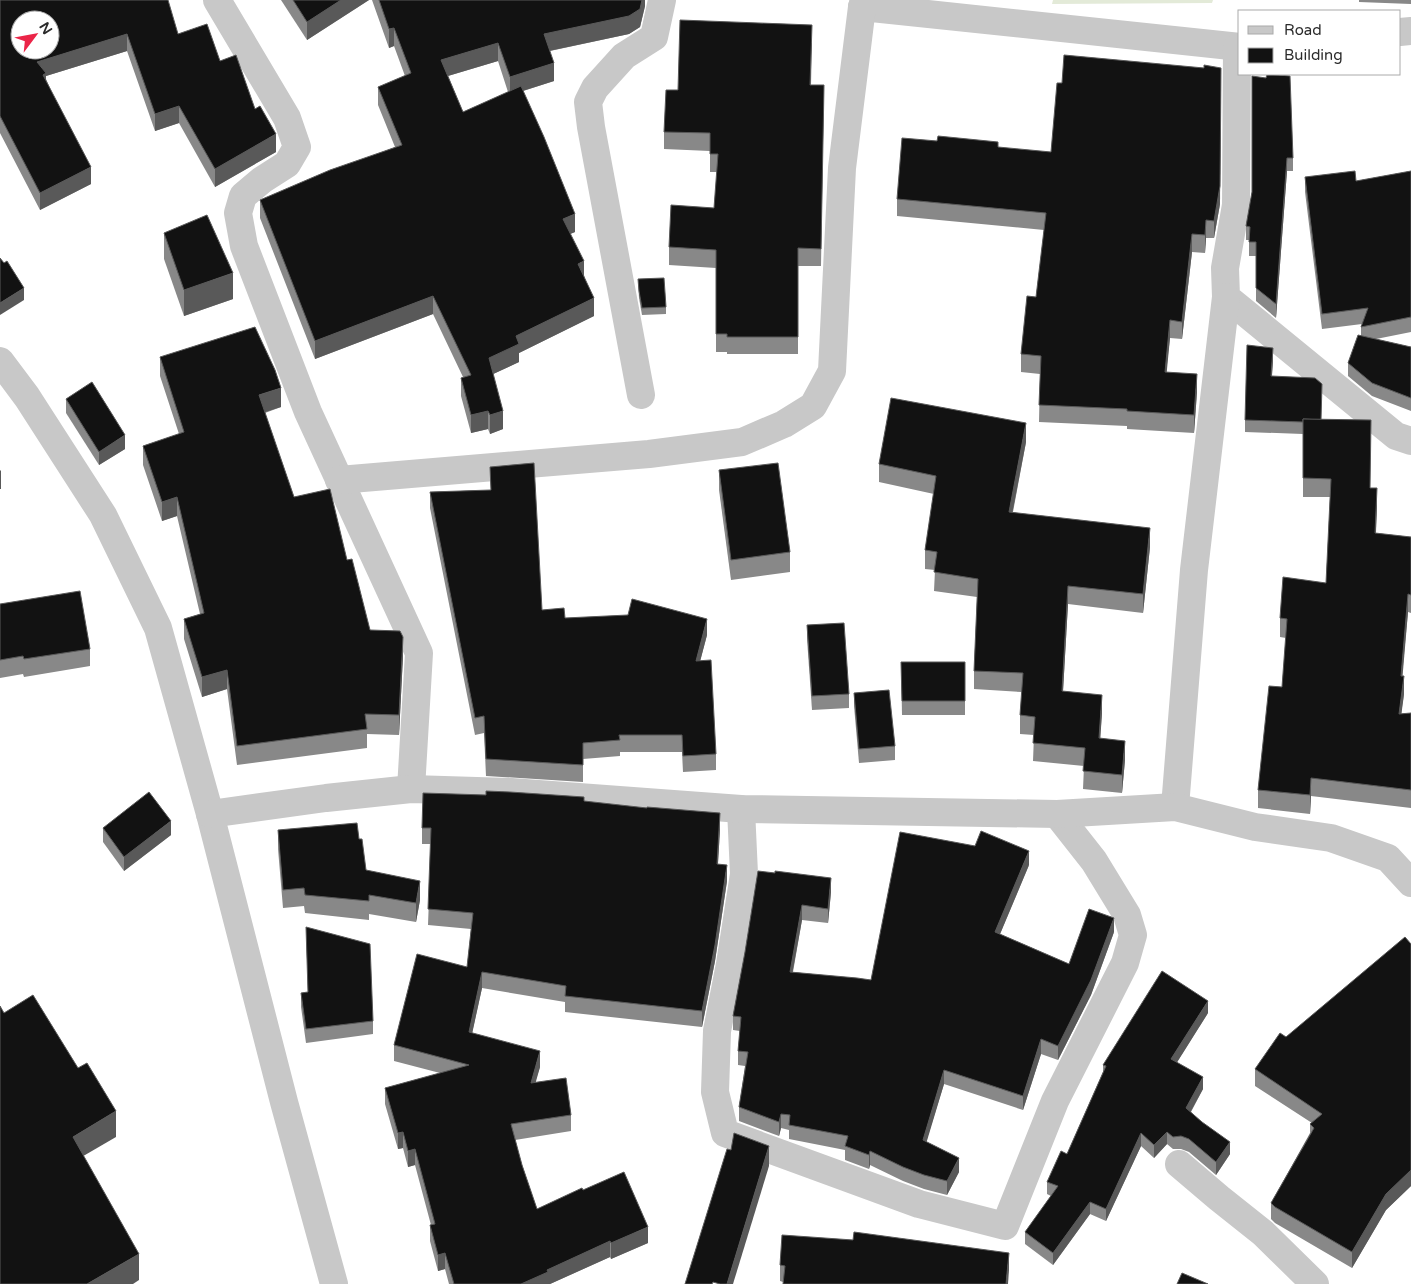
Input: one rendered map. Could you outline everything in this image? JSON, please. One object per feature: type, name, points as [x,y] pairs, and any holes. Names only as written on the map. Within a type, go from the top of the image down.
[{"type":"street","points":[[217,0],[287,118],[298,147],[287,164],[262,180],[243,196],[238,213],[247,256],[308,412],[419,653],[410,789]]},
{"type":"street","points":[[641,395],[588,102],[595,88],[624,56],[654,37],[662,0]]},
{"type":"street","points":[[339,480],[649,454],[742,442],[784,424],[813,406],[832,371],[842,168],[863,4],[1238,48],[1236,205],[1225,268],[1226,297],[1194,570],[1175,807]]},
{"type":"street","points":[[1226,297],[1396,436],[1411,441]]},
{"type":"street","points":[[0,361],[27,397],[103,515],[158,628],[210,814],[284,1102],[334,1284]]},
{"type":"street","points":[[210,814],[410,789],[511,792],[741,809],[1057,814],[1175,807],[1255,827],[1331,838],[1388,858],[1411,883]]},
{"type":"street","points":[[741,809],[744,874],[717,1031],[716,1092],[725,1133],[919,1204],[1005,1226],[1055,1101],[1125,963],[1133,935],[1127,915],[1094,861],[1057,814]]},
{"type":"street","points":[[1178,1164],[1263,1233],[1315,1284]]},
{"type":"green space","points":[[1053,0],[1213,0],[1212,3],[1052,4]]},
{"type":"building","points":[[0,0],[168,0],[178,34],[207,24],[220,61],[236,55],[255,109],[260,106],[276,134],[215,169],[179,106],[155,114],[127,34],[60,55],[60,10],[10,10],[10,60],[43,60],[37,62],[46,73],[43,75],[91,167],[40,193],[0,116]]},
{"type":"building","points":[[293,0],[341,0],[307,22]]},
{"type":"building","points":[[379,0],[642,0],[640,9],[629,16],[544,34],[554,63],[510,77],[498,43],[441,60],[463,112],[521,86],[575,214],[563,219],[584,261],[578,264],[594,298],[516,336],[519,344],[489,358],[503,411],[490,415],[488,411],[471,415],[461,378],[471,375],[433,296],[315,341],[260,200],[330,170],[402,145],[378,87],[411,73],[394,28],[389,29]]},
{"type":"building","points":[[680,20],[812,25],[810,85],[824,85],[821,249],[798,248],[798,337],[727,337],[727,334],[716,334],[716,250],[669,247],[671,205],[714,208],[718,154],[710,154],[710,133],[664,132],[666,90],[678,90]]},
{"type":"building","points":[[1064,55],[1204,68],[1204,65],[1221,68],[1220,186],[1214,221],[1206,220],[1205,235],[1192,234],[1182,322],[1170,320],[1165,372],[1197,374],[1194,415],[1127,411],[1127,409],[1039,405],[1041,356],[1021,354],[1027,296],[1036,297],[1046,213],[897,199],[902,138],[937,141],[938,136],[998,142],[998,147],[1051,152],[1057,83],[1062,83]]},
{"type":"building","points":[[1267,75],[1290,76],[1293,158],[1287,158],[1276,304],[1256,288],[1256,242],[1249,242],[1250,227],[1246,226],[1252,192],[1252,76],[1266,78]]},
{"type":"building","points":[[1355,171],[1356,181],[1411,171],[1411,317],[1361,327],[1368,308],[1322,314],[1305,177]]},
{"type":"building","points":[[207,215],[233,273],[184,290],[164,233]]},
{"type":"building","points":[[0,258],[4,263],[7,261],[24,288],[0,303]]},
{"type":"building","points":[[664,278],[666,307],[642,308],[638,279]]},
{"type":"building","points":[[255,327],[275,370],[281,388],[259,395],[294,497],[330,489],[347,560],[352,559],[370,630],[400,631],[403,637],[399,715],[365,714],[367,729],[237,746],[227,670],[202,677],[184,619],[204,613],[177,497],[162,502],[143,446],[184,432],[160,357]]},
{"type":"building","points":[[1358,335],[1411,347],[1411,398],[1372,383],[1348,363]]},
{"type":"building","points":[[1247,345],[1273,348],[1271,376],[1315,378],[1322,384],[1321,420],[1303,419],[1303,422],[1245,420]]},
{"type":"building","points":[[92,382],[125,435],[99,452],[66,399]]},
{"type":"building","points":[[891,398],[1026,423],[1009,512],[1150,528],[1143,594],[1068,586],[1062,691],[1102,695],[1099,738],[1125,741],[1122,775],[1083,771],[1085,748],[1033,743],[1035,717],[1020,715],[1023,673],[974,671],[978,579],[934,572],[937,552],[925,550],[936,476],[879,464]]},
{"type":"building","points":[[1303,419],[1371,420],[1370,488],[1377,488],[1375,533],[1411,537],[1411,595],[1408,594],[1401,676],[1404,676],[1399,714],[1411,713],[1411,790],[1311,778],[1310,795],[1258,790],[1269,686],[1282,687],[1287,619],[1280,618],[1283,577],[1326,583],[1331,479],[1303,478]]},
{"type":"building","points":[[534,463],[542,610],[564,608],[565,618],[628,615],[632,599],[707,619],[696,661],[711,660],[716,754],[683,756],[682,735],[619,735],[620,740],[583,743],[583,765],[486,759],[484,716],[475,718],[430,492],[491,490],[490,467]]},
{"type":"building","points":[[778,463],[790,552],[731,560],[719,470]]},
{"type":"building","points":[[80,591],[90,649],[24,659],[23,656],[0,660],[0,604]]},
{"type":"building","points":[[844,623],[849,694],[812,696],[807,625]]},
{"type":"building","points":[[901,662],[965,662],[965,701],[902,701]]},
{"type":"building","points":[[889,690],[895,746],[859,749],[854,693]]},
{"type":"building","points":[[486,791],[584,797],[584,801],[720,813],[717,864],[727,865],[715,945],[702,1011],[565,996],[566,986],[482,972],[469,1032],[540,1051],[531,1083],[566,1078],[571,1115],[511,1124],[537,1209],[582,1188],[583,1190],[624,1172],[648,1227],[611,1243],[610,1241],[521,1284],[454,1284],[445,1253],[438,1255],[430,1225],[435,1224],[415,1149],[408,1151],[403,1132],[398,1133],[385,1088],[469,1065],[394,1045],[417,954],[467,967],[473,913],[428,909],[431,828],[422,828],[423,793],[486,795]]},
{"type":"building","points":[[149,792],[171,821],[124,857],[103,828]]},
{"type":"building","points":[[357,823],[359,839],[362,839],[366,870],[420,881],[416,903],[369,895],[369,901],[305,895],[304,888],[283,890],[278,830]]},
{"type":"building","points":[[981,831],[1029,851],[995,932],[1069,964],[1089,909],[1114,918],[1091,980],[1058,1046],[1041,1039],[1023,1096],[944,1070],[923,1140],[959,1158],[947,1181],[903,1167],[870,1151],[869,1155],[845,1146],[848,1136],[789,1125],[790,1115],[781,1114],[779,1122],[739,1107],[748,1052],[738,1051],[741,1017],[733,1016],[758,871],[775,873],[775,871],[831,878],[828,909],[802,905],[790,972],[871,980],[900,832],[975,846]]},
{"type":"building","points":[[306,927],[370,944],[373,1021],[306,1029],[301,993],[308,992]]},
{"type":"building","points":[[1405,937],[1411,944],[1411,1170],[1386,1194],[1352,1252],[1271,1203],[1314,1128],[1310,1124],[1322,1114],[1255,1069],[1280,1033],[1286,1037]]},
{"type":"building","points":[[1162,971],[1208,1001],[1171,1059],[1203,1077],[1186,1108],[1230,1142],[1216,1162],[1189,1139],[1181,1136],[1173,1137],[1167,1132],[1154,1145],[1141,1133],[1106,1209],[1090,1202],[1053,1253],[1025,1232],[1058,1186],[1047,1182],[1061,1151],[1067,1154],[1106,1066],[1103,1065]]},
{"type":"building","points":[[33,995],[78,1068],[87,1063],[116,1111],[73,1137],[139,1254],[87,1284],[0,1284],[0,1006],[4,1013]]},
{"type":"building","points":[[734,1133],[769,1146],[727,1284],[713,1282],[712,1284],[685,1284],[727,1149],[731,1150]]},
{"type":"building","points":[[854,1232],[1009,1253],[1006,1284],[783,1284],[785,1266],[780,1265],[782,1235],[853,1240]]},
{"type":"building","points":[[1182,1273],[1208,1284],[1177,1284]]}]
